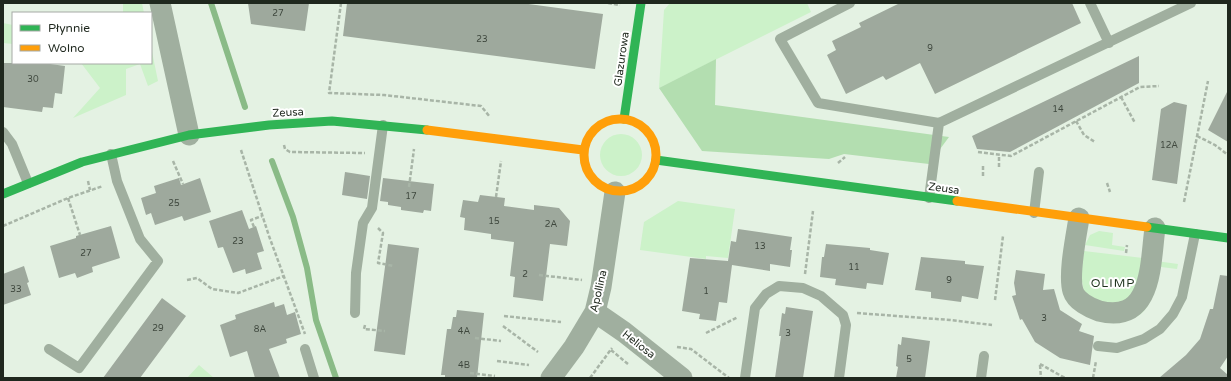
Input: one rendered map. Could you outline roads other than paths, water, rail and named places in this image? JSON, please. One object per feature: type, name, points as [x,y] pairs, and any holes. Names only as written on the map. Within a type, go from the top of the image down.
[{"type":"street","points":[[160,3],[189,135]]},
{"type":"street","name":"Glazurowa","points":[[624,119],[641,3]]},
{"type":"street","points":[[624,119],[638,123],[649,133],[655,146],[656,160],[652,173],[642,184],[630,191],[615,192],[601,187],[590,177],[584,164],[583,150],[588,136],[597,126],[610,120],[624,119]]},
{"type":"street","name":"Zeusa","points":[[3,194],[82,162],[189,135],[229,129],[301,123],[332,121],[383,125],[583,150]]},
{"type":"street","name":"Zeusa","points":[[656,160],[1034,213],[1228,238]]},
{"type":"street","name":"Apollina","points":[[551,378],[574,347],[595,312],[601,287],[615,192]]},
{"type":"street","points":[[1078,218],[1071,278],[1073,292],[1078,300],[1088,306],[1098,310],[1115,313],[1128,310],[1140,302],[1149,277],[1155,228]]},
{"type":"street","name":"Heliosa","points":[[595,312],[624,332],[682,378]]},
{"type":"lane","points":[[850,3],[780,39],[818,103],[939,123],[1190,3]]},
{"type":"lane","points":[[1090,3],[1109,43]]},
{"type":"lane","points":[[929,198],[939,123]]},
{"type":"lane","points":[[355,313],[356,273],[363,223],[372,208],[383,125]]},
{"type":"lane","points":[[3,132],[12,144],[28,183]]},
{"type":"lane","points":[[49,349],[79,368],[158,261],[140,239],[116,180],[111,154]]},
{"type":"lane","points":[[1034,213],[1039,172]]},
{"type":"lane","points":[[1098,346],[1117,348],[1144,340],[1160,329],[1173,314],[1182,297],[1195,234]]},
{"type":"lane","points":[[745,378],[755,308],[766,294],[780,286],[803,288],[821,296],[843,316],[846,325],[839,378]]},
{"type":"lane","points":[[305,349],[314,378]]},
{"type":"lane","points":[[981,378],[984,356]]},
{"type":"waterway","points":[[211,3],[245,107]]},
{"type":"waterway","points":[[272,161],[293,217],[307,268],[316,320],[336,378]]},
{"type":"district","name":"OLIMP","points":[[1113,283]]}]
